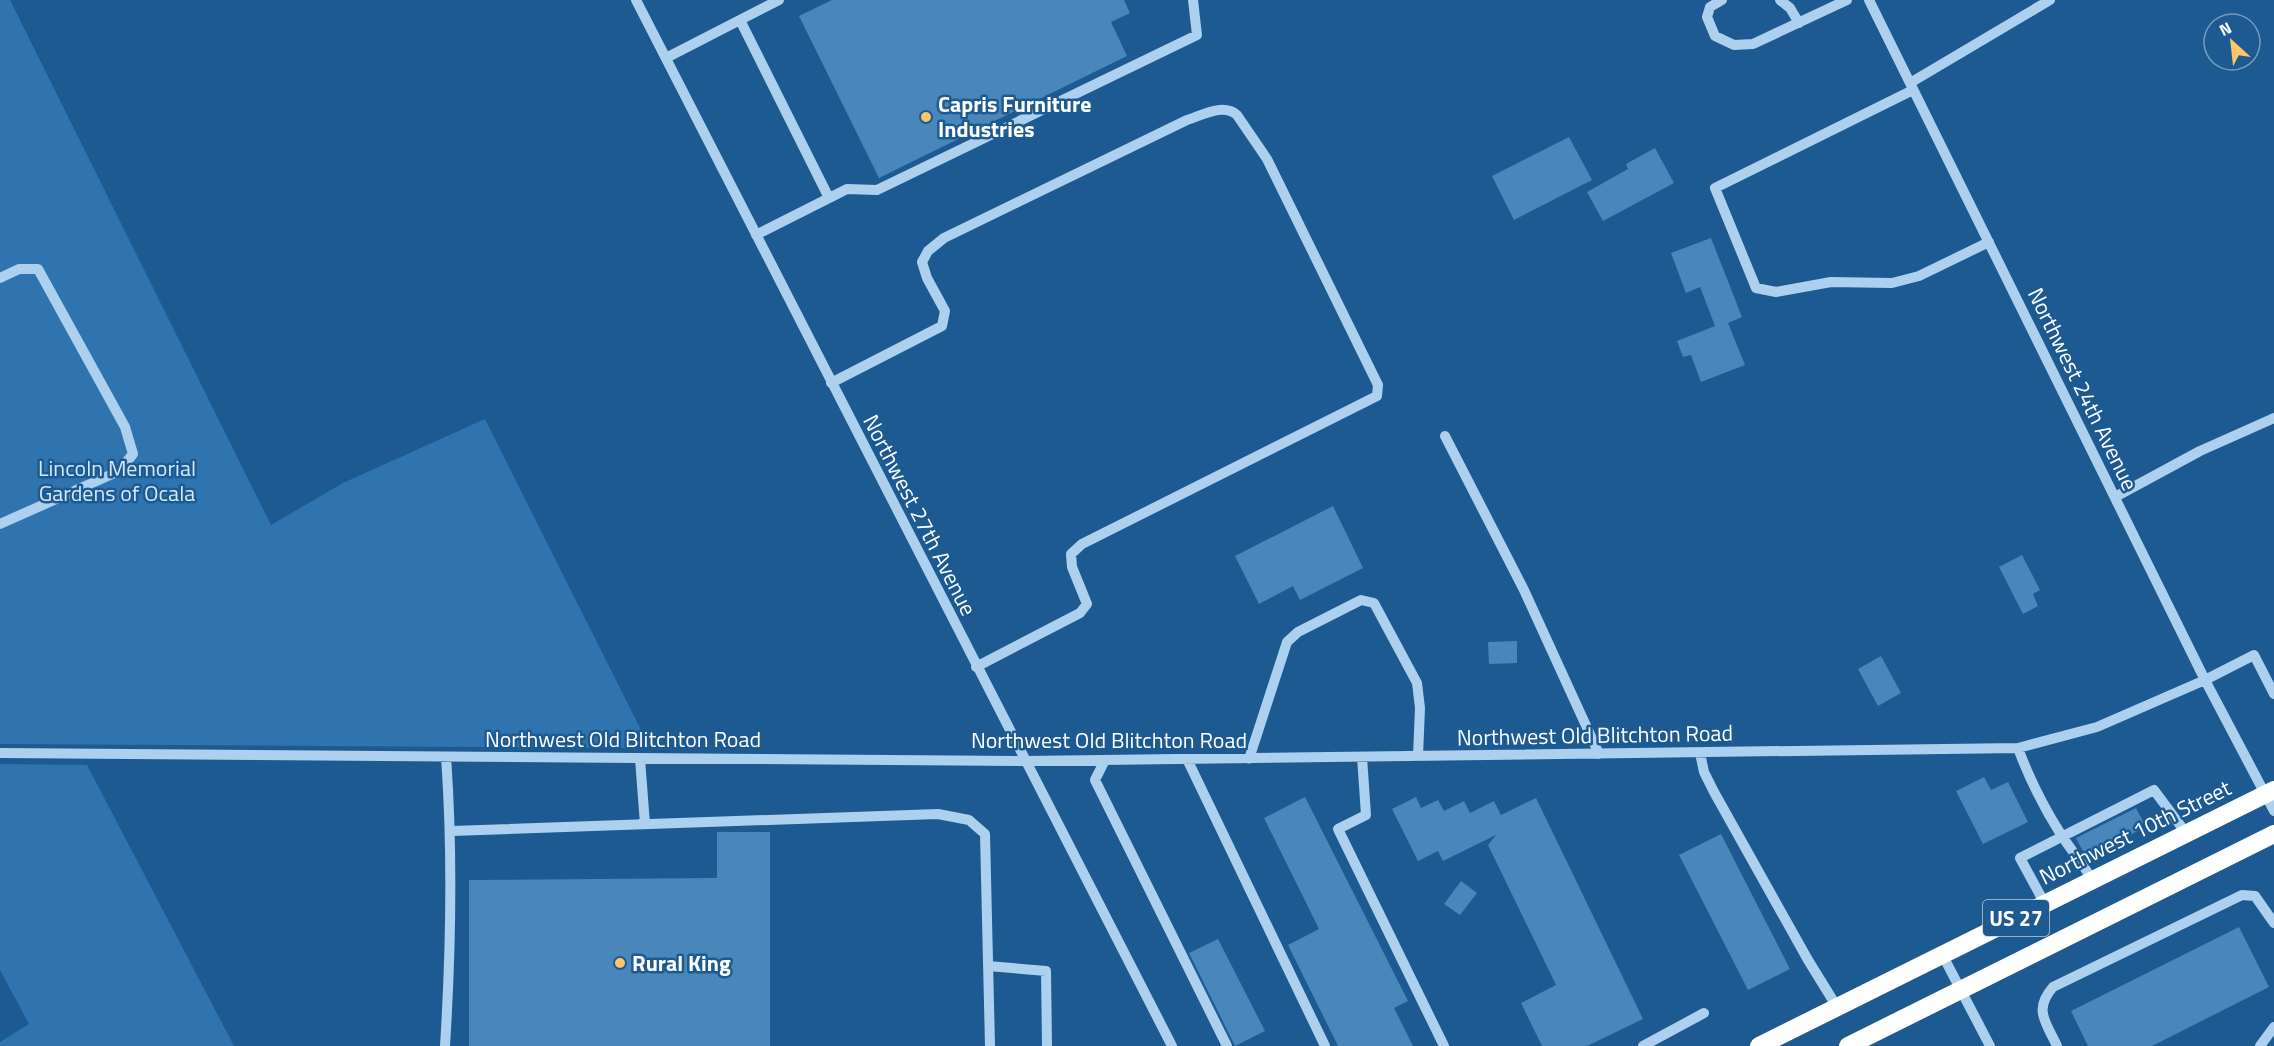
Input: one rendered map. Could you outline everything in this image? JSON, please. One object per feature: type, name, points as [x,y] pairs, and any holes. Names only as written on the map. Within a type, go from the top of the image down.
[{"type":"highway","name":"Northwest 10th Street","points":[[1759,1046],[2270,792]]},
{"type":"highway","name":"US 27","points":[[1848,1046],[2274,834]]},
{"type":"street","name":"Northwest 27th Avenue","points":[[636,0],[1172,1046]]},
{"type":"street","points":[[666,58],[779,0]]},
{"type":"street","points":[[756,236],[847,189],[877,190],[1197,35],[1193,0]]},
{"type":"street","points":[[1722,0],[1710,7],[1707,17],[1715,36],[1734,45],[1753,44],[1847,0]]},
{"type":"street","points":[[1780,0],[1790,8],[1799,23]]},
{"type":"street","name":"Northwest 24th Avenue","points":[[1869,0],[2205,680],[2270,792],[2274,811]]},
{"type":"street","points":[[1989,242],[1920,276],[1892,283],[1832,282],[1776,292],[1756,288],[1715,188],[1912,87],[2028,11],[2050,0]]},
{"type":"street","points":[[740,20],[828,198]]},
{"type":"street","points":[[831,383],[942,326],[945,311],[922,262],[928,251],[944,238],[1187,120],[1219,109],[1231,110],[1237,115],[1267,159],[1378,385],[1377,396],[1082,544],[1071,554],[1072,567],[1087,604],[1080,614],[976,667]]},
{"type":"street","points":[[0,278],[19,268],[38,269],[125,426],[133,454],[119,471],[0,524]]},
{"type":"street","points":[[2115,497],[2200,452],[2274,418]]},
{"type":"street","points":[[1445,436],[1524,590],[1599,754]]},
{"type":"street","points":[[1249,759],[1287,642],[1298,632],[1361,600],[1374,603],[1417,683],[1420,708],[1418,756]]},
{"type":"street","name":"Northwest Old Blitchton Road","points":[[0,753],[1025,761],[2018,748],[2097,727],[2205,680],[2254,655],[2274,694]]},
{"type":"street","points":[[2018,748],[2031,782],[2061,835],[2079,856],[2092,880]]},
{"type":"street","points":[[1700,753],[1704,772],[1719,801],[1837,1007]]},
{"type":"street","points":[[445,1046],[450,971],[452,831],[446,757]]},
{"type":"street","points":[[1362,757],[1366,815],[1338,829],[1444,1046]]},
{"type":"street","points":[[640,759],[645,824]]},
{"type":"street","points":[[1187,759],[1325,1046]]},
{"type":"street","points":[[1105,760],[1095,780],[1227,1046]]},
{"type":"street","points":[[2045,904],[2020,858],[2061,835],[2154,790],[2186,833]]},
{"type":"street","points":[[452,831],[938,813],[969,820],[985,834],[990,1046]]},
{"type":"street","points":[[2057,1046],[2042,1013],[2042,999],[2052,987],[2242,895],[2255,896],[2274,923]]},
{"type":"street","points":[[1942,954],[1990,1046]]},
{"type":"street","points":[[988,966],[1046,971],[1047,1046]]},
{"type":"street","points":[[1643,1046],[1704,1013]]},
{"type":"street","points":[[2260,1046],[2274,1027]]},
{"type":"green space","name":"Lincoln Memorial Gardens of Ocala","points":[[0,0],[10,0],[271,525],[343,483],[485,419],[650,748],[0,744]]},
{"type":"green space","points":[[0,764],[87,765],[234,1046],[0,1046],[0,1042],[29,1024],[0,970]]},
{"type":"building","name":"Capris Furniture Industries","points":[[832,0],[1124,0],[1130,13],[1111,22],[1127,56],[879,178],[799,16]]},
{"type":"building","points":[[1569,137],[1592,180],[1514,220],[1492,176]]},
{"type":"building","points":[[1655,148],[1674,183],[1603,221],[1587,192],[1628,169],[1626,164]]},
{"type":"building","points":[[1711,238],[1742,317],[1728,323],[1745,365],[1701,382],[1691,355],[1683,357],[1677,341],[1715,326],[1700,287],[1686,293],[1671,253]]},
{"type":"building","points":[[1333,506],[1363,568],[1300,600],[1293,586],[1259,604],[1235,556]]},
{"type":"building","points":[[2022,555],[2040,590],[2033,594],[2038,606],[2023,614],[1999,567]]},
{"type":"building","points":[[1517,641],[1517,663],[1489,664],[1488,642]]},
{"type":"building","points":[[1881,656],[1901,693],[1878,706],[1858,669]]},
{"type":"building","points":[[1984,777],[1991,790],[2008,782],[2028,822],[1983,844],[1956,791]]},
{"type":"building","points":[[1305,797],[1408,1001],[1394,1008],[1413,1046],[1338,1046],[1288,945],[1319,929],[1264,818]]},
{"type":"building","points":[[1416,797],[1421,808],[1438,800],[1444,811],[1464,801],[1470,813],[1494,801],[1501,815],[1536,798],[1643,1019],[1587,1046],[1542,1046],[1521,1003],[1556,985],[1488,845],[1496,835],[1443,861],[1438,851],[1418,861],[1392,809]]},
{"type":"building","points":[[2136,808],[2146,827],[2086,857],[2076,838]]},
{"type":"building","name":"Rural King","points":[[717,832],[770,832],[770,1046],[469,1046],[469,880],[717,878]]},
{"type":"building","points":[[1721,834],[1790,969],[1748,990],[1679,855]]},
{"type":"building","points":[[1461,881],[1477,893],[1460,915],[1444,904]]},
{"type":"building","points":[[2239,927],[2269,987],[2152,1046],[2088,1046],[2071,1011]]},
{"type":"building","points":[[1218,939],[1265,1031],[1235,1046],[1189,953]]},
{"type":"place","name":"Capris Furniture Industries","points":[[926,117]]},
{"type":"place","name":"Rural King","points":[[620,963]]}]
